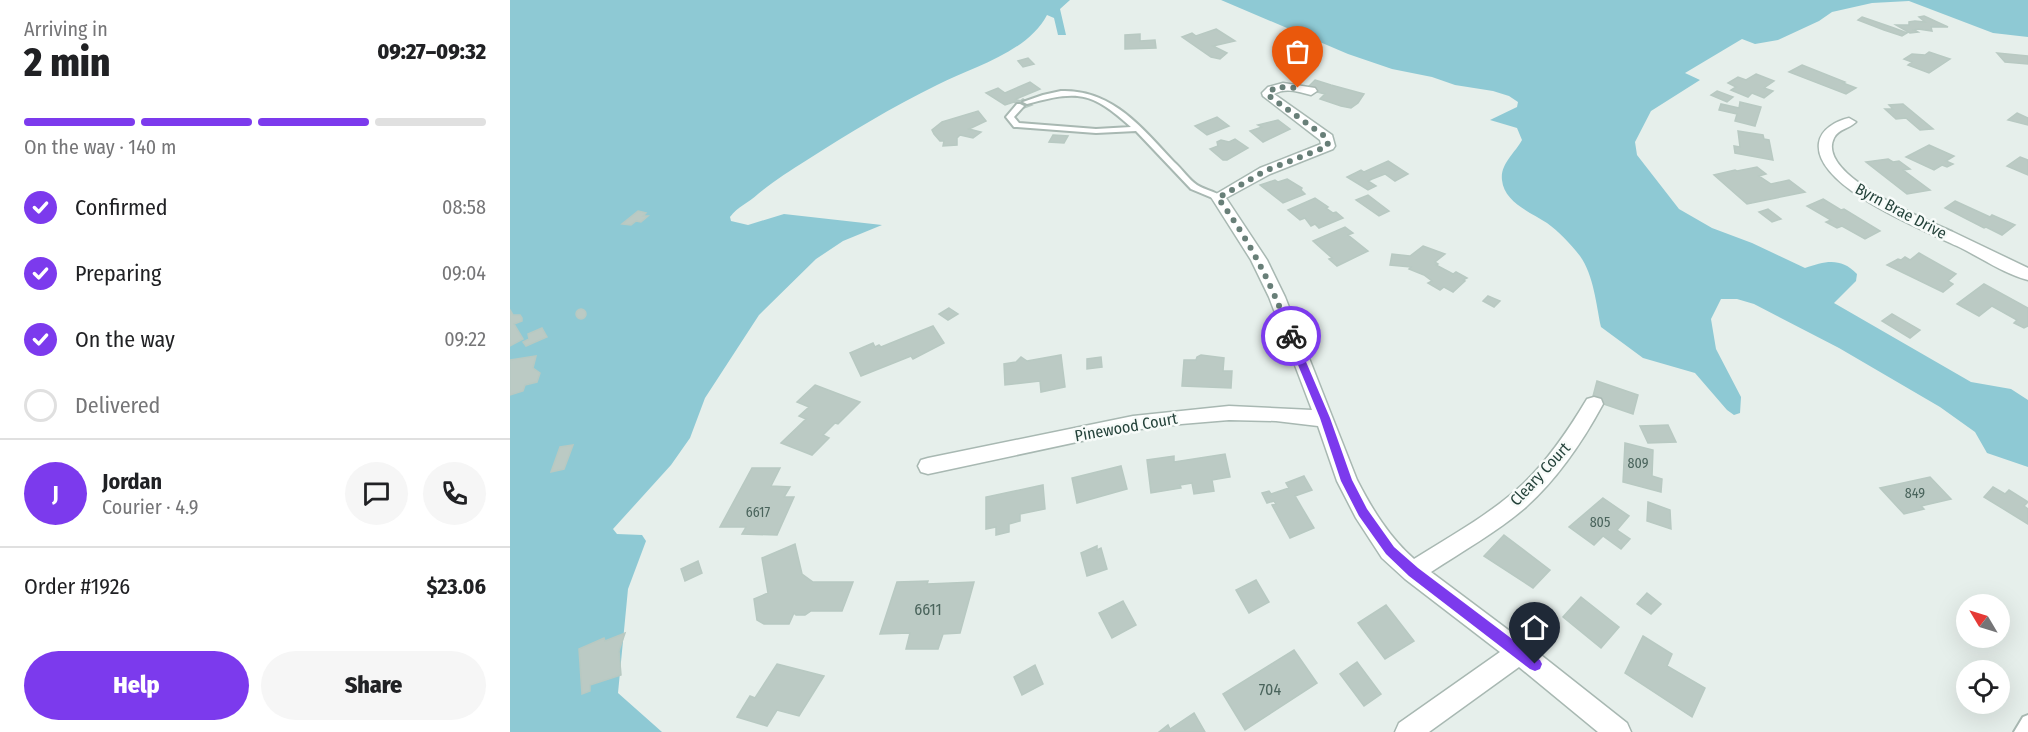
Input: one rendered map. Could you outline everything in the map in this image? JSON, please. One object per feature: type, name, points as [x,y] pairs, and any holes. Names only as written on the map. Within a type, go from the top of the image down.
[{"type":"street","points":[[1311,91],[1283,86],[1276,87],[1268,93],[1327,138],[1328,146],[1265,171],[1218,198],[1259,260],[1277,297],[1325,418],[1347,481],[1363,513],[1390,551],[1413,572],[1519,652],[1618,732]]},
{"type":"street","name":"Byrn Brae Drive","points":[[1849,122],[1834,128],[1825,143],[1830,162],[1849,183],[1878,202],[2028,275]]},
{"type":"street","name":"Cleary Court","points":[[1413,572],[1508,509],[1532,488],[1573,439],[1594,404]]},
{"type":"street","name":"Pinewood Court","points":[[928,466],[1133,423],[1181,417],[1276,414],[1325,418]]},
{"type":"street","points":[[1408,732],[1519,652]]},
{"type":"lane","points":[[1138,129],[1069,130],[1017,124],[1011,122],[1010,117],[1024,104],[1061,93],[1086,93],[1107,103],[1138,129],[1194,188],[1218,198]]},
{"type":"lane","points":[[2022,732],[2028,722]]},
{"type":"water","points":[[510,0],[1070,0],[1060,9],[1066,35],[1058,35],[1054,18],[1047,15],[1027,39],[1013,49],[887,111],[776,180],[730,217],[731,221],[748,225],[784,214],[882,225],[843,241],[816,259],[759,315],[705,398],[690,438],[671,465],[613,529],[617,534],[642,535],[646,541],[628,589],[618,693],[662,732],[510,732]]},
{"type":"water","points":[[1221,0],[2028,0],[2028,37],[1993,33],[1909,1],[1872,3],[1832,12],[1819,21],[1778,40],[1755,44],[1742,39],[1685,73],[1700,80],[1651,111],[1635,142],[1637,155],[1679,209],[1712,228],[1752,243],[1805,268],[1826,262],[1845,265],[1857,274],[1856,281],[1834,303],[1971,382],[2011,389],[2028,400],[2028,467],[1987,453],[1975,432],[1940,407],[1839,348],[1754,304],[1737,299],[1721,299],[1711,319],[1716,349],[1741,397],[1740,413],[1734,415],[1695,373],[1643,358],[1601,327],[1591,281],[1580,256],[1556,230],[1519,206],[1507,194],[1502,180],[1503,169],[1522,140],[1517,128],[1490,120],[1517,107],[1518,102],[1509,96],[1493,91],[1455,85],[1432,77],[1392,69],[1348,54]]},
{"type":"building","points":[[1924,16],[1948,27],[1931,27],[1932,31],[1918,29],[1914,30],[1918,32],[1910,33],[1896,25],[1909,25],[1909,22],[1915,21],[1925,22],[1919,17]]},
{"type":"building","points":[[1862,17],[1907,33],[1902,36],[1858,20]]},
{"type":"building","points":[[1216,29],[1235,41],[1213,46],[1227,53],[1220,59],[1211,57],[1182,37],[1192,33],[1196,36]]},
{"type":"building","points":[[1140,34],[1140,41],[1155,40],[1156,48],[1125,49],[1125,35]]},
{"type":"building","points":[[1929,52],[1950,59],[1929,73],[1908,65],[1912,62],[1904,59],[1912,54],[1925,55]]},
{"type":"building","points":[[1997,53],[2028,56],[2028,64],[2005,62]]},
{"type":"building","points":[[1028,58],[1034,64],[1023,67],[1018,61]]},
{"type":"building","points":[[1802,65],[1856,88],[1846,94],[1789,72]]},
{"type":"building","points":[[1756,74],[1774,81],[1764,88],[1773,91],[1764,98],[1752,93],[1748,97],[1731,90],[1736,87],[1728,83],[1738,77],[1746,80]]},
{"type":"building","points":[[1315,80],[1364,94],[1351,108],[1341,106],[1320,99],[1325,94],[1306,89]]},
{"type":"building","points":[[1030,82],[1040,89],[1016,99],[1020,101],[1023,99],[1032,105],[1024,108],[1014,102],[1005,105],[986,93],[998,88],[1005,93]]},
{"type":"building","points":[[1717,91],[1733,97],[1727,102],[1711,95]]},
{"type":"building","points":[[1740,102],[1761,107],[1755,126],[1735,121],[1737,114],[1719,110],[1721,104],[1739,108]]},
{"type":"building","points":[[1903,104],[1933,129],[1920,130],[1906,118],[1896,119],[1885,109],[1893,109],[1889,105]]},
{"type":"building","points":[[978,111],[986,121],[969,129],[981,132],[973,138],[960,135],[957,138],[957,145],[943,146],[944,141],[940,141],[932,130],[942,122]]},
{"type":"building","points":[[2017,113],[2028,118],[2028,125],[2008,120]]},
{"type":"building","points":[[1217,117],[1229,126],[1207,135],[1195,126]]},
{"type":"building","points":[[1278,120],[1290,129],[1263,142],[1250,131],[1262,127],[1258,125]]},
{"type":"building","points":[[1738,131],[1763,135],[1764,139],[1769,140],[1773,160],[1735,153],[1734,146],[1740,147]]},
{"type":"building","points":[[1053,135],[1068,136],[1064,143],[1049,142]]},
{"type":"building","points":[[1235,139],[1248,148],[1227,160],[1223,160],[1210,149],[1218,146],[1217,142],[1221,140],[1229,142]]},
{"type":"building","points":[[1929,145],[1954,156],[1946,161],[1953,164],[1947,167],[1942,165],[1934,170],[1906,157]]},
{"type":"building","points":[[2020,157],[2028,160],[2028,175],[2007,166]]},
{"type":"building","points":[[1888,159],[1893,162],[1899,161],[1910,169],[1903,170],[1930,190],[1907,194],[1866,162]]},
{"type":"building","points":[[1388,161],[1408,174],[1395,181],[1385,174],[1372,179],[1368,181],[1376,186],[1368,190],[1347,177],[1361,170],[1364,172]]},
{"type":"building","points":[[1757,167],[1766,174],[1759,176],[1771,184],[1789,180],[1805,192],[1747,204],[1714,175]]},
{"type":"building","points":[[1287,179],[1302,188],[1305,194],[1283,203],[1260,185],[1275,180],[1278,182]]},
{"type":"building","points":[[1368,195],[1389,211],[1379,216],[1356,200]]},
{"type":"building","points":[[1315,198],[1343,218],[1319,228],[1315,224],[1311,226],[1305,218],[1300,220],[1288,210]]},
{"type":"building","points":[[1823,199],[1880,231],[1865,239],[1842,226],[1837,228],[1826,222],[1831,220],[1807,206]]},
{"type":"building","points":[[1955,201],[1990,217],[1992,215],[2015,225],[2002,235],[1984,228],[1945,208]]},
{"type":"building","points":[[1768,209],[1781,219],[1772,222],[1759,212]]},
{"type":"building","points":[[638,211],[646,213],[643,216],[648,216],[641,222],[636,221],[631,225],[622,224]]},
{"type":"building","points":[[1345,227],[1353,233],[1348,235],[1368,251],[1337,266],[1329,259],[1332,258],[1313,241]]},
{"type":"building","points":[[1423,246],[1445,254],[1435,262],[1438,264],[1436,265],[1467,278],[1453,292],[1444,287],[1440,290],[1428,283],[1432,281],[1409,269],[1411,267],[1390,265],[1392,254],[1410,256]]},
{"type":"building","points":[[1919,253],[1956,274],[1948,281],[1953,284],[1943,292],[1887,265],[1905,257],[1910,260]]},
{"type":"building","points":[[1984,284],[2028,308],[2028,326],[2024,328],[2014,323],[2017,320],[1992,306],[1979,316],[1957,304]]},
{"type":"building","points":[[1488,296],[1500,301],[1494,307],[1483,301]]},
{"type":"building","points":[[949,308],[958,314],[948,320],[939,314]]},
{"type":"building","points":[[581,309],[585,310],[585,318],[581,319],[577,318],[576,314],[577,310]]},
{"type":"building","points":[[510,310],[513,315],[520,315],[522,318],[522,321],[514,324],[523,339],[510,346]]},
{"type":"building","points":[[1892,314],[1920,330],[1910,338],[1882,321]]},
{"type":"building","points":[[933,326],[944,343],[913,359],[911,356],[861,376],[850,353],[873,343],[875,347],[879,345],[881,347]]},
{"type":"building","points":[[542,328],[547,337],[526,346],[523,342],[529,339],[528,334]]},
{"type":"building","points":[[1061,355],[1065,387],[1041,392],[1040,381],[1005,385],[1004,364],[1016,362],[1021,357],[1027,361]]},
{"type":"building","points":[[1201,355],[1224,358],[1223,371],[1232,371],[1231,388],[1182,386],[1184,360],[1196,360]]},
{"type":"building","points":[[536,356],[533,368],[540,373],[537,382],[525,385],[523,391],[510,395],[510,360]]},
{"type":"building","points":[[1101,357],[1102,367],[1087,369],[1087,359]]},
{"type":"building","points":[[1597,381],[1638,395],[1633,414],[1592,400]]},
{"type":"building","points":[[815,385],[860,402],[823,435],[829,438],[812,455],[781,443],[806,419],[799,416],[809,407],[797,402]]},
{"type":"building","points":[[1668,425],[1676,442],[1648,443],[1640,426]]},
{"type":"building","points":[[1625,443],[1653,450],[1652,476],[1662,479],[1661,492],[1623,482]]},
{"type":"building","points":[[573,445],[564,469],[551,472],[560,447]]},
{"type":"building","points":[[1225,454],[1230,477],[1212,480],[1214,491],[1194,494],[1192,483],[1180,485],[1181,488],[1151,493],[1147,460],[1174,456],[1174,462]]},
{"type":"building","points":[[1121,466],[1127,489],[1077,503],[1072,478]]},
{"type":"building","points":[[752,468],[780,468],[771,486],[790,487],[784,497],[794,497],[777,535],[742,534],[746,527],[720,527]]},
{"type":"building","points":[[1304,476],[1312,490],[1295,496],[1314,528],[1290,538],[1272,505],[1276,504],[1274,501],[1267,503],[1262,493],[1269,491],[1271,494],[1289,488],[1286,483]]},
{"type":"building","points":[[1930,477],[1951,499],[1921,506],[1924,509],[1904,514],[1880,488]]},
{"type":"building","points":[[1043,485],[1045,509],[1020,514],[1020,521],[1009,524],[1009,532],[996,535],[996,527],[986,529],[986,497]]},
{"type":"building","points":[[1993,487],[2005,494],[2009,490],[2028,502],[2024,506],[2028,509],[2028,524],[1984,497]]},
{"type":"building","points":[[1603,498],[1629,516],[1617,530],[1630,539],[1621,549],[1603,536],[1594,545],[1569,527]]},
{"type":"building","points":[[1648,502],[1670,510],[1671,529],[1647,521]]},
{"type":"building","points":[[1504,535],[1550,570],[1533,588],[1484,556]]},
{"type":"building","points":[[795,544],[802,574],[813,582],[853,582],[842,611],[811,611],[805,615],[794,613],[789,624],[764,624],[757,620],[754,599],[768,593],[762,558]]},
{"type":"building","points":[[1097,546],[1097,550],[1101,548],[1107,569],[1087,576],[1081,553]]},
{"type":"building","points":[[698,561],[702,573],[685,581],[681,569]]},
{"type":"building","points":[[1256,580],[1269,602],[1249,613],[1236,590]]},
{"type":"building","points":[[928,581],[927,584],[974,582],[960,633],[943,634],[938,649],[906,649],[910,633],[880,634],[897,582]]},
{"type":"building","points":[[1647,593],[1661,604],[1651,614],[1637,604]]},
{"type":"building","points":[[1581,597],[1619,627],[1601,648],[1563,617]]},
{"type":"building","points":[[1123,601],[1136,625],[1112,638],[1099,613]]},
{"type":"building","points":[[1386,605],[1414,641],[1385,659],[1358,623]]},
{"type":"building","points":[[625,633],[619,651],[621,675],[590,685],[590,691],[582,694],[579,649],[604,638],[605,641]]},
{"type":"building","points":[[1643,636],[1672,654],[1667,666],[1705,688],[1692,717],[1625,673]]},
{"type":"building","points":[[1294,650],[1317,683],[1245,730],[1223,694]]},
{"type":"building","points":[[1357,662],[1381,694],[1364,706],[1340,674]]},
{"type":"building","points":[[777,664],[824,676],[799,716],[777,710],[767,726],[737,717],[750,696],[755,698]]},
{"type":"building","points":[[1035,665],[1043,684],[1022,695],[1014,677]]},
{"type":"building","points":[[1194,713],[1205,732],[1159,732],[1168,725],[1170,729]]},
{"type":"way so far","points":[[1291,336],[1277,297],[1259,260],[1218,198],[1240,183],[1265,171],[1328,146],[1327,138],[1268,93],[1270,89],[1276,87],[1298,88]]},
{"type":"route","points":[[1291,336],[1325,418],[1347,481],[1363,513],[1390,551],[1413,572],[1535,664]]}]
